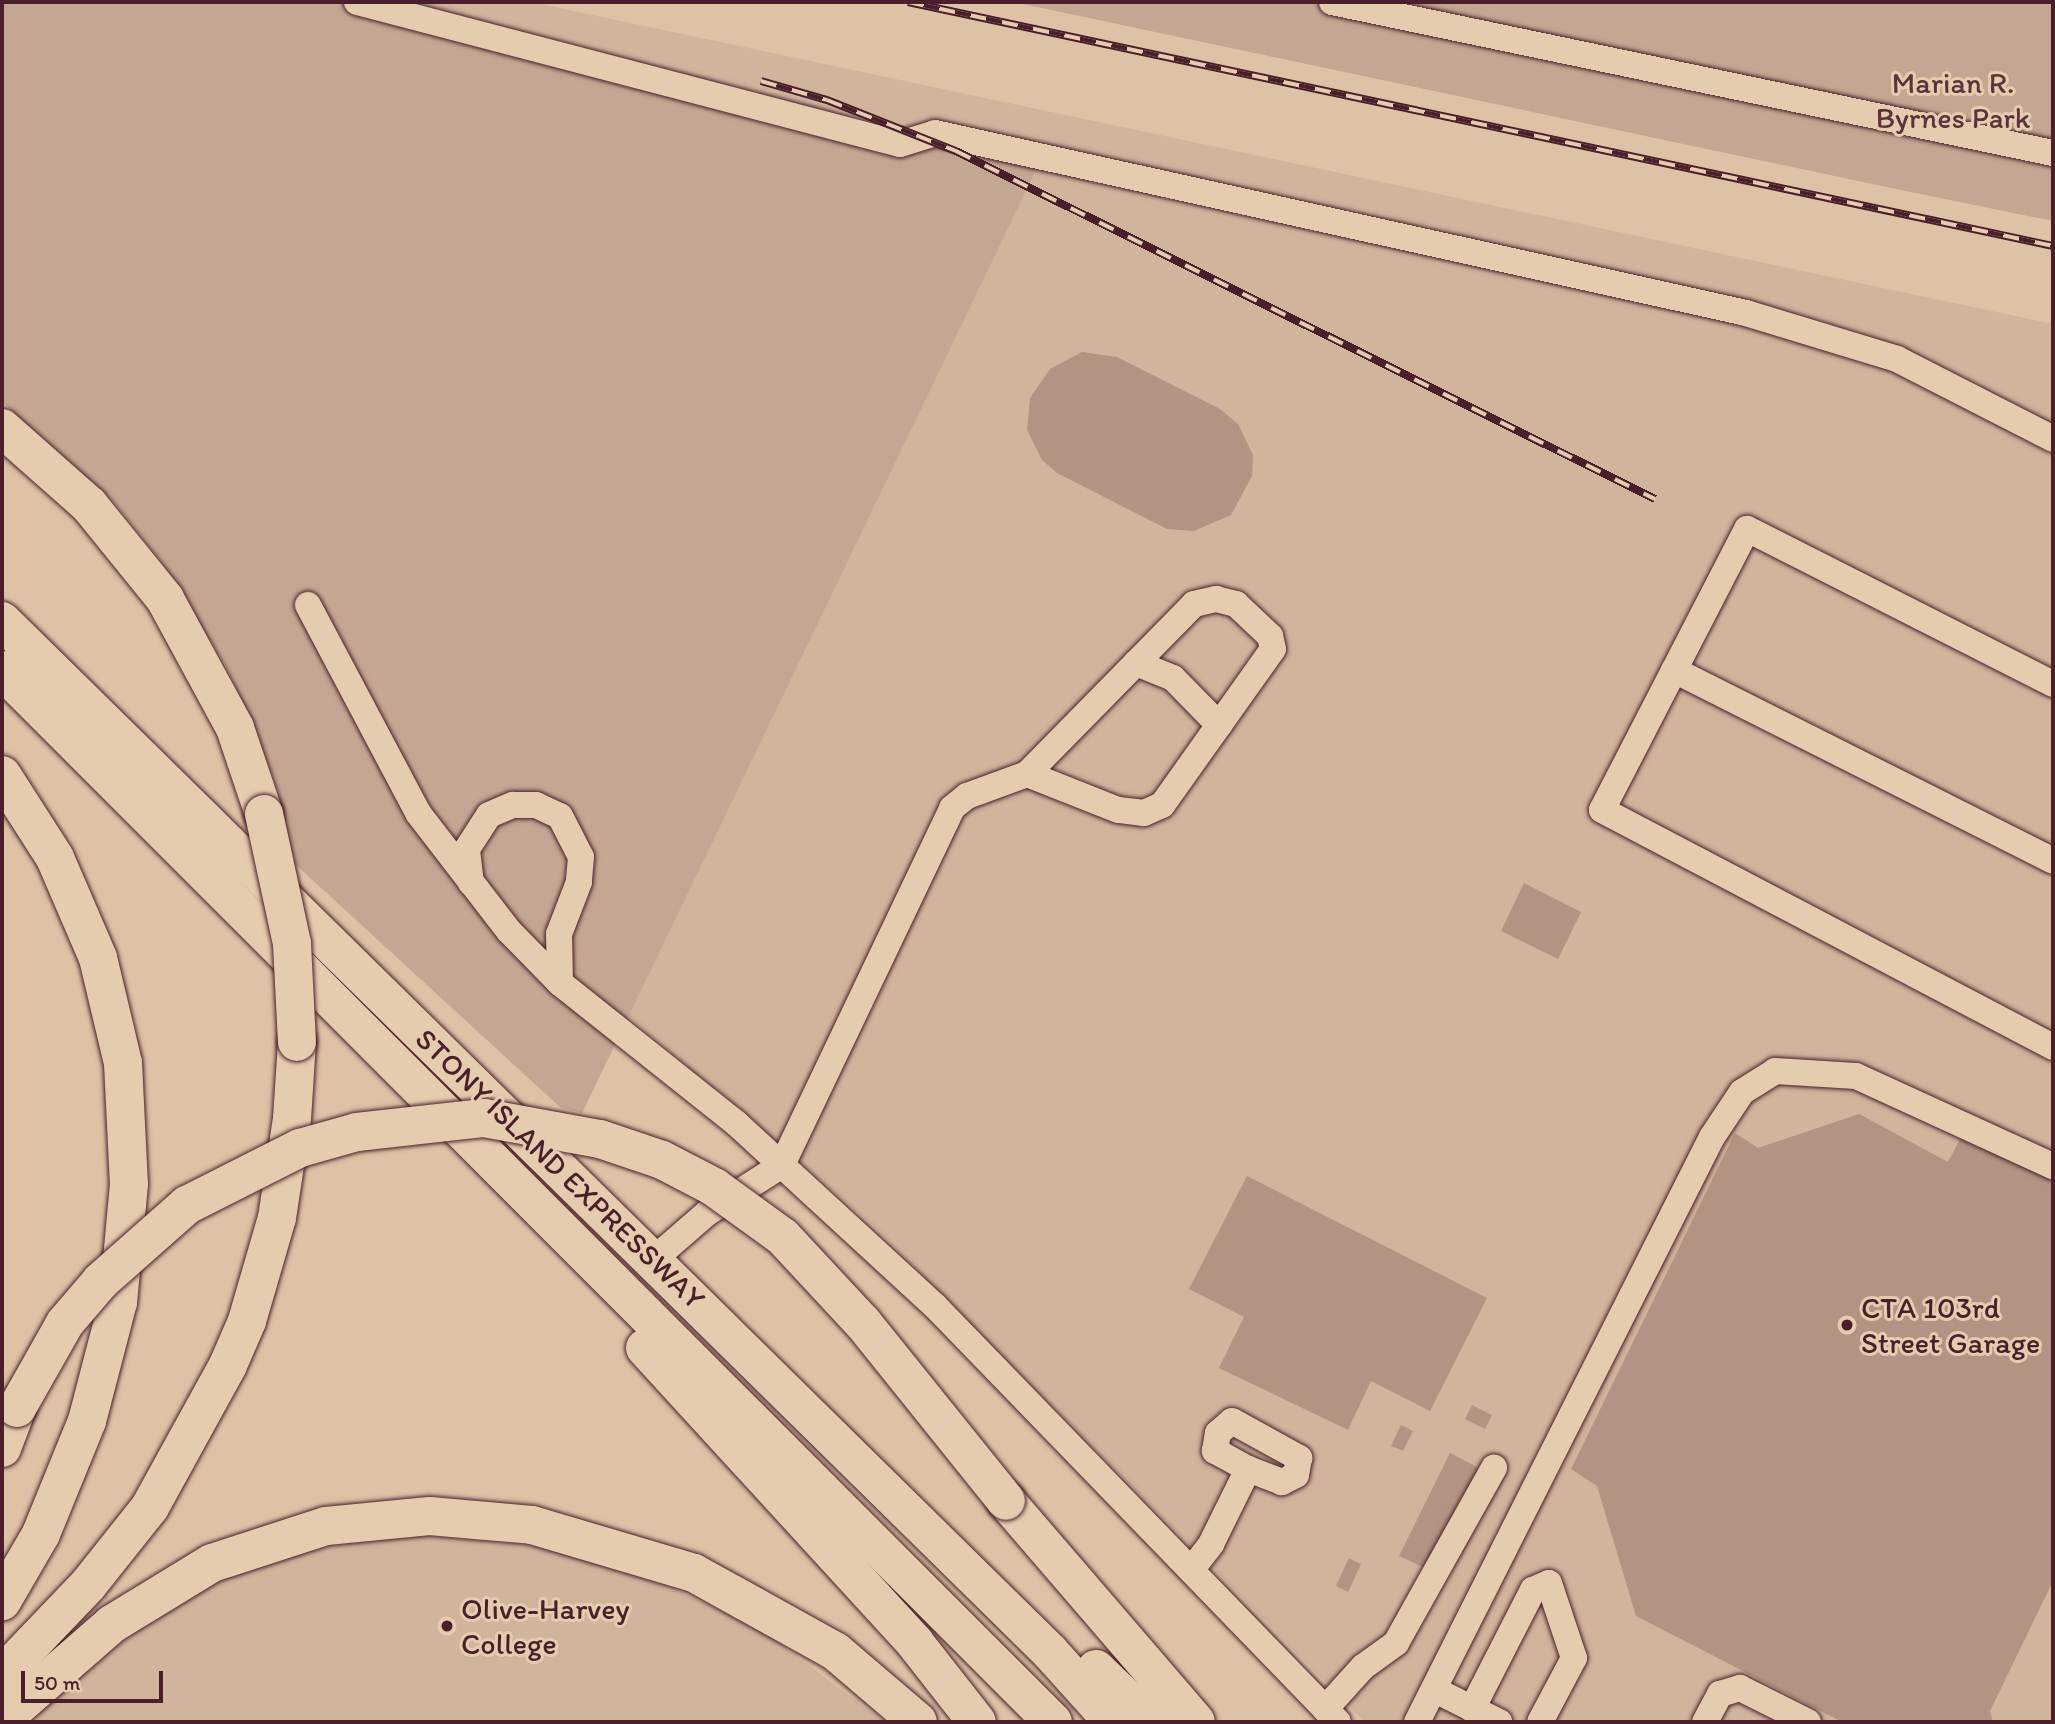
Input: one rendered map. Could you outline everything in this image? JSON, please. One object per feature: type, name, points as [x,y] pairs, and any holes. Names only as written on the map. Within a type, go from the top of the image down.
[{"type":"highway","points":[[2,428],[89,505],[164,599],[235,728],[264,814],[292,944],[297,1042],[292,1119],[277,1218],[247,1321],[228,1365],[150,1507],[88,1584],[2,1675]]},
{"type":"highway","name":"STONY ISLAND EXPRESSWAY","points":[[2,621],[71,714],[545,1215],[1053,1722]]},
{"type":"highway","name":"STONY ISLAND EXPRESSWAY","points":[[2,670],[71,714],[653,1260],[1050,1652],[1113,1722]]},
{"type":"highway","points":[[2,775],[55,858],[97,958],[123,1063],[129,1184],[118,1302],[87,1421],[41,1534],[2,1601]]},
{"type":"highway","points":[[2,1448],[17,1408],[65,1323],[109,1273],[187,1205],[300,1147],[356,1132],[484,1118],[600,1139],[662,1160],[714,1187],[783,1237],[863,1323],[1006,1501],[1196,1722]]},
{"type":"highway","points":[[545,1215],[585,1282],[915,1643],[977,1722]]},
{"type":"highway","points":[[840,1446],[916,1495],[1151,1722]]},
{"type":"highway","points":[[2,1720],[112,1624],[212,1563],[326,1526],[430,1516],[532,1525],[694,1573],[835,1651],[918,1722]]},
{"type":"lane","points":[[357,2],[900,144],[936,133],[1745,313],[1897,359],[2053,439]]},
{"type":"lane","points":[[1332,2],[2053,153]]},
{"type":"lane","points":[[2053,684],[1747,529],[1602,810],[2053,1047]]},
{"type":"lane","points":[[653,1260],[707,1213],[782,1165],[953,808],[967,796],[1027,774],[1194,604],[1216,598],[1236,604],[1270,636],[1273,649],[1162,805],[1144,813],[1118,810],[1027,774]]},
{"type":"lane","points":[[307,606],[418,813],[471,883],[560,983],[782,1165],[935,1306],[1332,1716],[1363,1667],[1396,1643],[1494,1468]]},
{"type":"lane","points":[[1136,663],[1173,678],[1219,725]]},
{"type":"lane","points":[[1674,670],[2053,861]]},
{"type":"lane","points":[[471,883],[467,849],[489,815],[513,805],[536,805],[560,816],[581,857],[579,882],[559,934],[560,983]]},
{"type":"lane","points":[[1417,1722],[1712,1137],[1742,1092],[1775,1071],[1856,1076],[2053,1166]]},
{"type":"lane","points":[[1191,1570],[1211,1544],[1248,1469]]},
{"type":"lane","points":[[1472,1709],[1534,1590],[1549,1583],[1574,1658],[1540,1722]]},
{"type":"lane","points":[[1705,1722],[1720,1694],[1740,1688],[1791,1719]]},
{"type":"lane","points":[[1435,1690],[1499,1722]]},
{"type":"shaded area","points":[[384,2],[531,2],[2053,324],[2053,1722],[1365,1722],[875,1227],[626,1014],[1039,164]]},
{"type":"shaded area","name":"Olive-Harvey College","points":[[405,1534],[541,1546],[643,1574],[763,1631],[884,1722],[26,1722],[147,1621],[226,1576],[281,1555]]},
{"type":"green space","points":[[2,2],[384,2],[1039,164],[582,1113],[561,1108],[295,864],[279,793],[254,728],[226,666],[162,562],[114,502],[2,402]]},
{"type":"green space","name":"Marian R. Byrnes Park","points":[[1014,2],[2053,2],[2053,221],[1896,189]]},
{"type":"building","points":[[1082,352],[1117,357],[1220,409],[1238,424],[1253,455],[1252,476],[1231,515],[1194,531],[1167,529],[1057,473],[1042,460],[1027,430],[1030,398],[1050,369]]},
{"type":"building","points":[[1524,883],[1581,912],[1558,959],[1501,931]]},
{"type":"building","name":"CTA 103rd Street Garage","points":[[1859,1114],[1948,1162],[1962,1135],[2053,1181],[2053,1581],[1990,1711],[1993,1722],[1842,1722],[1636,1616],[1597,1486],[1571,1469],[1735,1133],[1758,1148]]},
{"type":"building","points":[[1247,1176],[1487,1298],[1430,1411],[1371,1381],[1348,1430],[1219,1368],[1244,1317],[1189,1289]]},
{"type":"building","points":[[1472,1405],[1492,1415],[1485,1429],[1465,1419]]},
{"type":"building","points":[[1401,1425],[1413,1431],[1403,1451],[1391,1446]]},
{"type":"building","points":[[1450,1453],[1481,1469],[1431,1571],[1399,1556]]},
{"type":"building","points":[[1349,1558],[1361,1564],[1348,1592],[1336,1586]]},
{"type":"railway","points":[[908,2],[2053,246]]},
{"type":"railway","points":[[761,81],[827,100],[956,151],[1655,499]]},
{"type":"place","name":"CTA 103rd Street Garage","points":[[1847,1325]]},
{"type":"place","name":"Olive-Harvey College","points":[[447,1626]]}]
